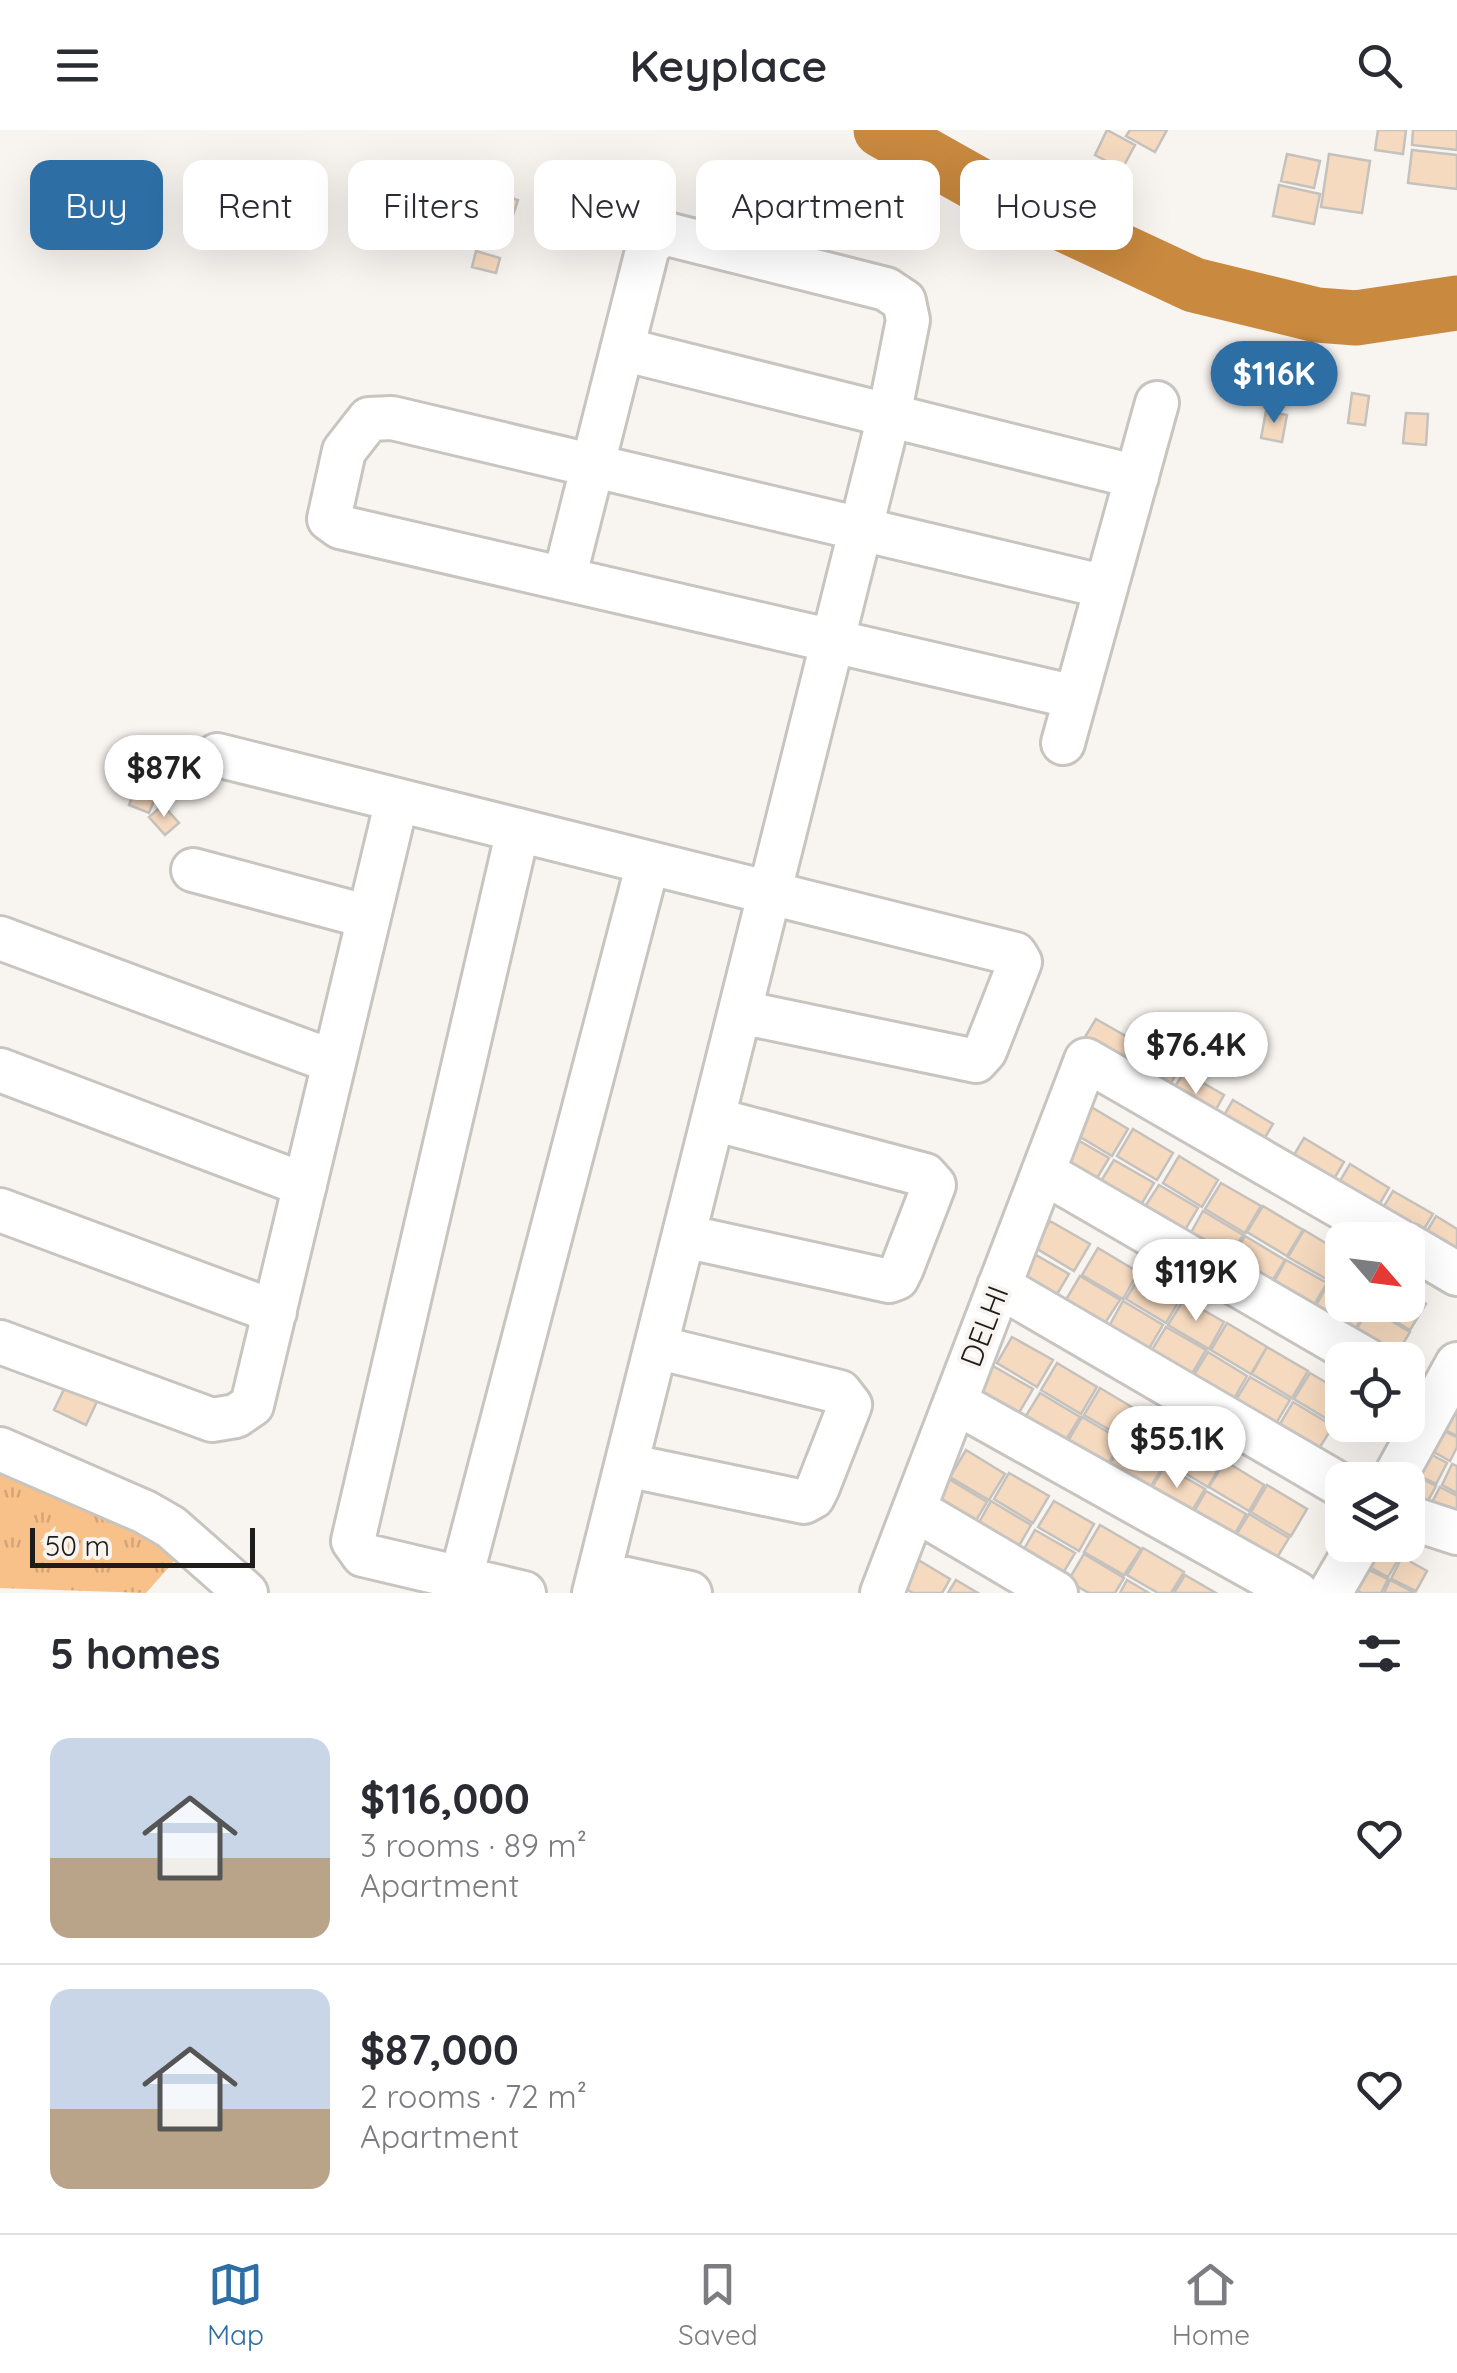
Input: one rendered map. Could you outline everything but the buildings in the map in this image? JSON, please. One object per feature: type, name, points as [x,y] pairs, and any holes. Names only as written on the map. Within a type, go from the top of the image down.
[{"type":"street","points":[[564,579],[648,246],[663,233],[886,288],[904,301],[908,320],[889,416],[597,1583],[690,1593]]},
{"type":"street","points":[[622,348],[1137,478]]},
{"type":"street","points":[[1062,743],[1157,403]]},
{"type":"street","points":[[1075,697],[340,526],[329,520],[344,450],[369,420],[392,418],[1106,587]]},
{"type":"street","points":[[217,755],[1015,954],[1020,962],[986,1051],[976,1062],[740,1012]]},
{"type":"street","points":[[0,1342],[212,1420],[236,1416],[252,1405],[397,800]]},
{"type":"street","points":[[518,830],[354,1525],[354,1541],[363,1555],[524,1593]]},
{"type":"street","points":[[461,1578],[648,863]]},
{"type":"street","points":[[193,870],[369,917]]},
{"type":"street","points":[[0,938],[334,1062]]},
{"type":"street","name":"DELHI","points":[[882,1593],[1086,1060],[1367,1222]]},
{"type":"street","points":[[0,1070],[305,1185]]},
{"type":"street","points":[[684,1236],[889,1281],[897,1278],[902,1268],[934,1185],[926,1175],[713,1118]]},
{"type":"street","points":[[1043,1172],[1336,1342]]},
{"type":"street","points":[[0,1210],[275,1312]]},
{"type":"street","points":[[1425,1255],[1457,1274]]},
{"type":"street","points":[[999,1286],[1325,1476]]},
{"type":"street","points":[[626,1465],[804,1502],[813,1497],[818,1487],[850,1405],[840,1392],[656,1347]]},
{"type":"street","points":[[1401,1462],[1434,1382]]},
{"type":"street","points":[[955,1402],[1297,1593]]},
{"type":"street","points":[[0,1449],[171,1526],[246,1593]]},
{"type":"street","points":[[914,1510],[1056,1593]]},
{"type":"street","points":[[1425,1523],[1457,1533]]},
{"type":"street","points":[[1330,1593],[1348,1562]]},
{"type":"green space","points":[[0,1465],[137,1522],[177,1558],[146,1593],[0,1588]]},
{"type":"waterway","points":[[881,130],[977,184],[1194,285],[1317,315],[1356,318],[1457,303]]}]
